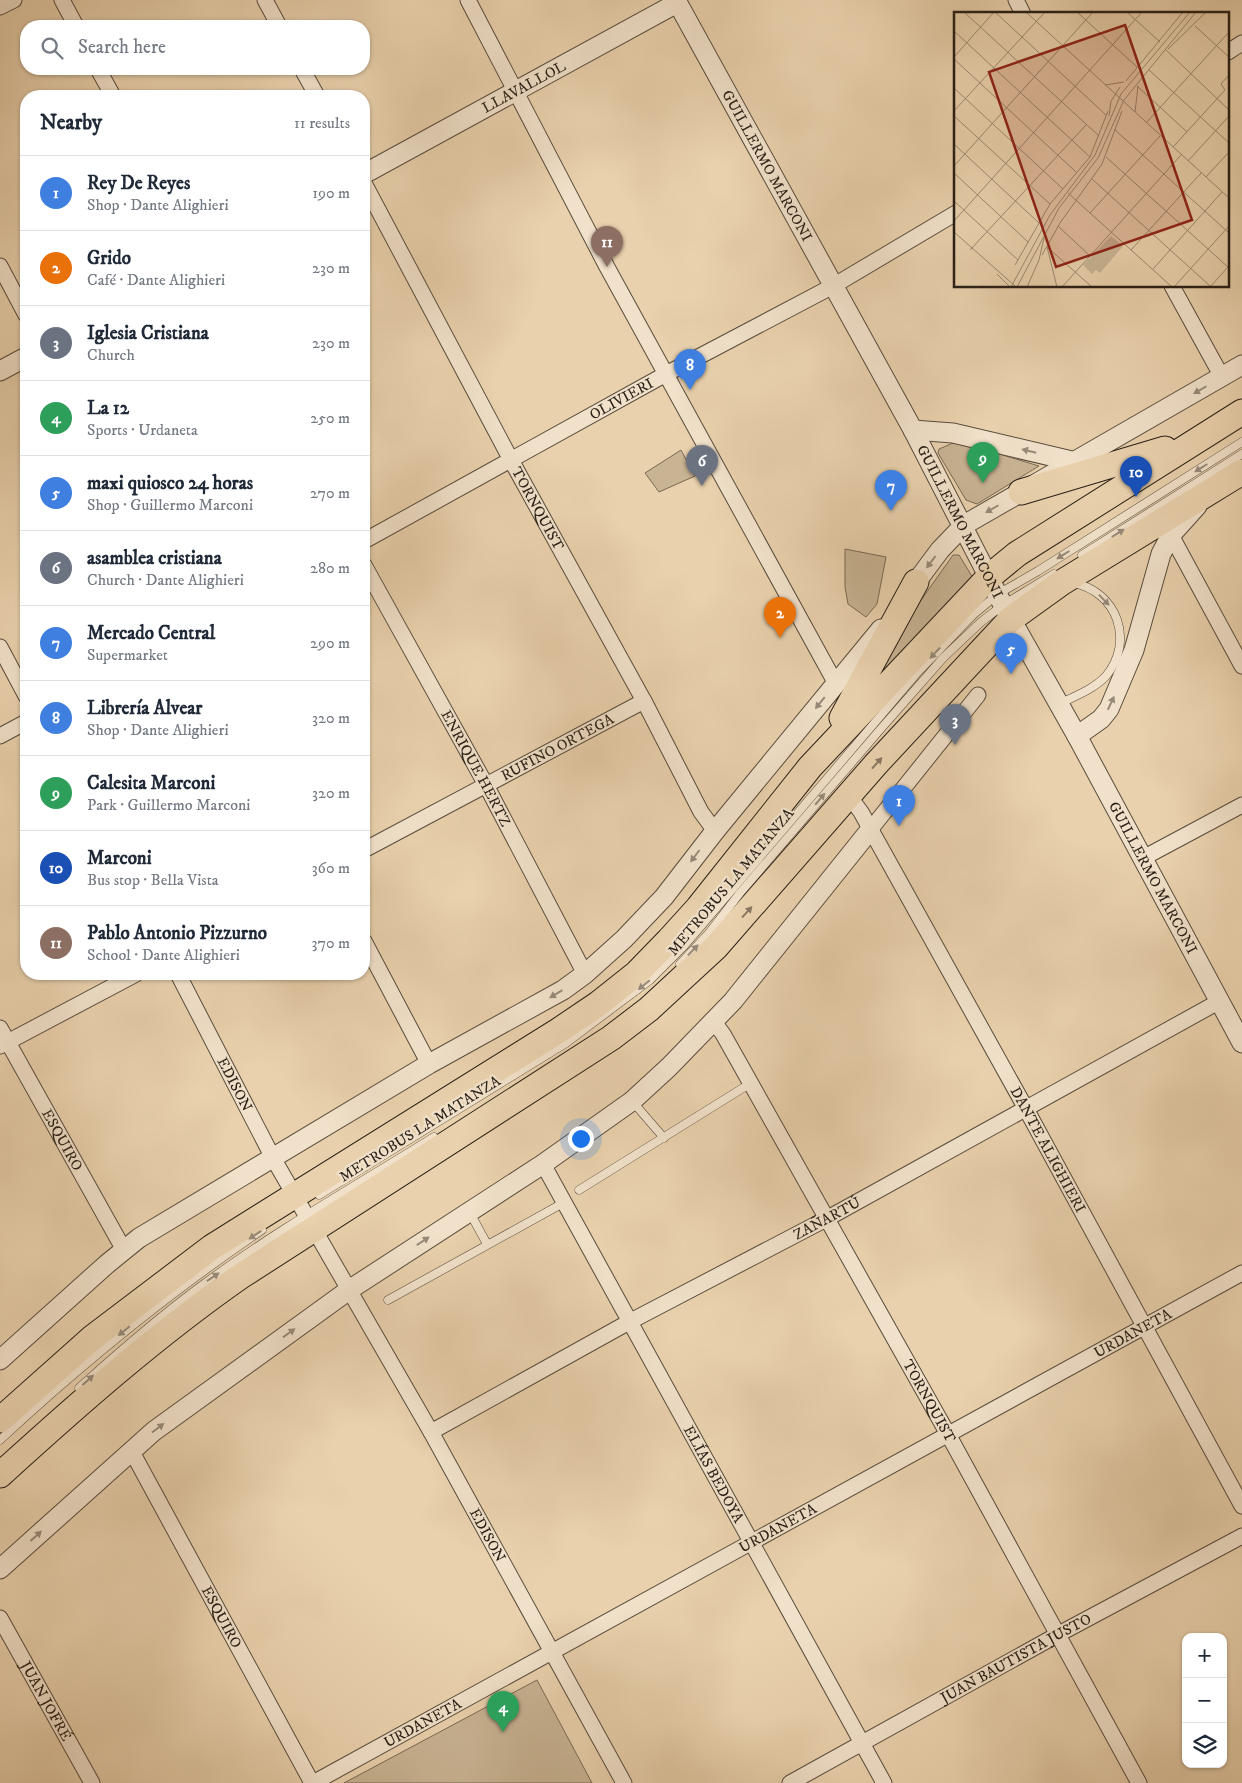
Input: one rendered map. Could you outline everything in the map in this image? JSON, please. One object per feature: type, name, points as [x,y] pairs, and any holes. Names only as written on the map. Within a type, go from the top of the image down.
[{"type":"highway","points":[[0,1420],[92,1338],[212,1247],[304,1206],[611,1038],[649,1009],[716,947],[876,764],[1000,599],[1017,554],[1242,412]]},
{"type":"highway","points":[[1021,492],[1151,454],[1215,428]]},
{"type":"highway","points":[[810,767],[1000,599],[1060,576],[1242,472]]},
{"type":"highway","points":[[0,1475],[88,1396],[190,1312],[304,1206],[598,1004],[637,973],[698,908],[810,767],[854,698],[916,582]]},
{"type":"street","points":[[0,7],[14,0]]},
{"type":"street","points":[[62,0],[73,20]]},
{"type":"street","points":[[265,0],[276,20]]},
{"type":"street","points":[[468,0],[607,267],[836,684]]},
{"type":"street","points":[[1016,0],[1022,12]]},
{"type":"street","name":"LLAVALLOL","points":[[370,171],[679,1]]},
{"type":"street","name":"GUILLERMO MARCONI","points":[[679,1],[913,430],[964,525],[1000,599],[1077,736],[1242,1043]]},
{"type":"street","points":[[1230,51],[1242,44]]},
{"type":"street","points":[[101,75],[110,90]]},
{"type":"street","points":[[305,75],[314,90]]},
{"type":"street","name":"TORNQUIST","points":[[370,195],[511,460],[644,700],[701,812],[715,831]]},
{"type":"street","name":"OLIVIERI","points":[[370,538],[666,374],[833,286],[954,215]]},
{"type":"street","points":[[0,266],[20,304]]},
{"type":"street","points":[[1173,288],[1222,377]]},
{"type":"street","points":[[0,371],[20,360]]},
{"type":"street","points":[[0,1360],[124,1250],[429,1064],[544,1001],[585,974],[647,917],[836,684],[940,550],[964,525],[1242,365]]},
{"type":"street","points":[[913,430],[953,433],[1076,462]]},
{"type":"street","points":[[1077,736],[1101,719],[1109,709],[1134,650],[1155,573],[1171,535],[1210,492]]},
{"type":"street","points":[[1171,535],[1242,666]]},
{"type":"street","name":"ENRIQUE HERTZ","points":[[370,576],[486,785],[585,974]]},
{"type":"street","points":[[0,647],[20,685]]},
{"type":"street","points":[[0,1569],[154,1431],[348,1290],[543,1164],[632,1101],[669,1067],[733,1001],[978,695]]},
{"type":"street","name":"RUFINO ORTEGA","points":[[370,847],[644,700]]},
{"type":"street","points":[[0,736],[20,725]]},
{"type":"street","name":"DANTE ALIGHIERI","points":[[849,796],[861,812],[1025,1107],[1242,1506]]},
{"type":"street","points":[[1143,858],[1242,805]]},
{"type":"street","points":[[370,951],[429,1064]]},
{"type":"street","points":[[2,1039],[124,980]]},
{"type":"street","name":"EDISON","points":[[181,980],[272,1158],[304,1206],[348,1290],[431,1432],[624,1783]]},
{"type":"street","name":"ZAÑARTÚ","points":[[431,1432],[629,1322],[828,1218],[1025,1107],[1220,1001]]},
{"type":"street","name":"TORNQUIST","points":[[714,1022],[828,1218],[1139,1783]]},
{"type":"street","name":"ESQUIRO","points":[[2,1039],[124,1250]]},
{"type":"street","name":"ELÍAS BEDOYA","points":[[543,1164],[751,1545],[884,1783]]},
{"type":"street","name":"URDANETA","points":[[312,1783],[751,1545],[1242,1273]]},
{"type":"street","name":"ESQUIRO","points":[[131,1450],[312,1783]]},
{"type":"street","name":"JUAN BAUTISTA JUSTO","points":[[790,1783],[1057,1635],[1242,1536]]},
{"type":"street","name":"JUAN JOFRÉ","points":[[0,1618],[92,1783]]},
{"type":"lane","name":"METROBUS LA MATANZA","points":[[70,1396],[164,1314],[256,1248],[304,1206],[566,1043],[650,980],[684,946],[918,672],[974,614],[1000,599],[1044,567],[1242,442]]},
{"type":"lane","points":[[1076,559],[1242,454]]},
{"type":"lane","points":[[1058,704],[1092,687],[1105,677],[1120,652],[1121,641],[1117,618],[1096,593],[1084,585],[1060,576]]},
{"type":"lane","name":"METROBUS LA MATANZA","points":[[677,967],[709,934],[740,893],[865,746],[943,658],[981,622],[1000,599]]},
{"type":"lane","points":[[579,1190],[751,1083]]},
{"type":"lane","points":[[632,1101],[664,1138]]},
{"type":"lane","name":"METROBUS LA MATANZA","points":[[304,1206],[440,1134]]},
{"type":"lane","name":"METROBUS LA MATANZA","points":[[304,1206],[371,1163]]},
{"type":"lane","points":[[388,1300],[565,1202]]},
{"type":"lane","points":[[469,1211],[487,1244]]},
{"type":"lane","points":[[0,1440],[104,1347],[151,1310],[270,1225]]},
{"type":"shaded area","points":[[953,443],[963,443],[1039,466],[977,504],[966,500],[938,453],[939,449]]},
{"type":"shaded area","points":[[681,450],[695,476],[659,492],[645,473]]},
{"type":"shaded area","points":[[845,549],[886,557],[877,604],[866,617],[848,604],[845,587]]},
{"type":"shaded area","points":[[953,555],[959,555],[973,578],[868,691],[907,620]]},
{"type":"shaded area","points":[[537,1680],[592,1783],[344,1783]]},
{"type":"place","name":"Pablo Antonio Pizzurno","points":[[607,267]]},
{"type":"place","name":"Librería Alvear","points":[[690,390]]},
{"type":"place","name":"Calesita Marconi","points":[[983,483]]},
{"type":"place","name":"asamblea cristiana","points":[[702,486]]},
{"type":"place","name":"Marconi","points":[[1136,497]]},
{"type":"place","name":"Mercado Central","points":[[891,511]]},
{"type":"place","name":"Grido","points":[[780,638]]},
{"type":"place","name":"maxi quiosco 24 horas","points":[[1011,674]]},
{"type":"place","name":"Iglesia Cristiana","points":[[955,745]]},
{"type":"place","name":"Rey De Reyes","points":[[899,826]]},
{"type":"place","name":"La 12","points":[[503,1732]]}]
